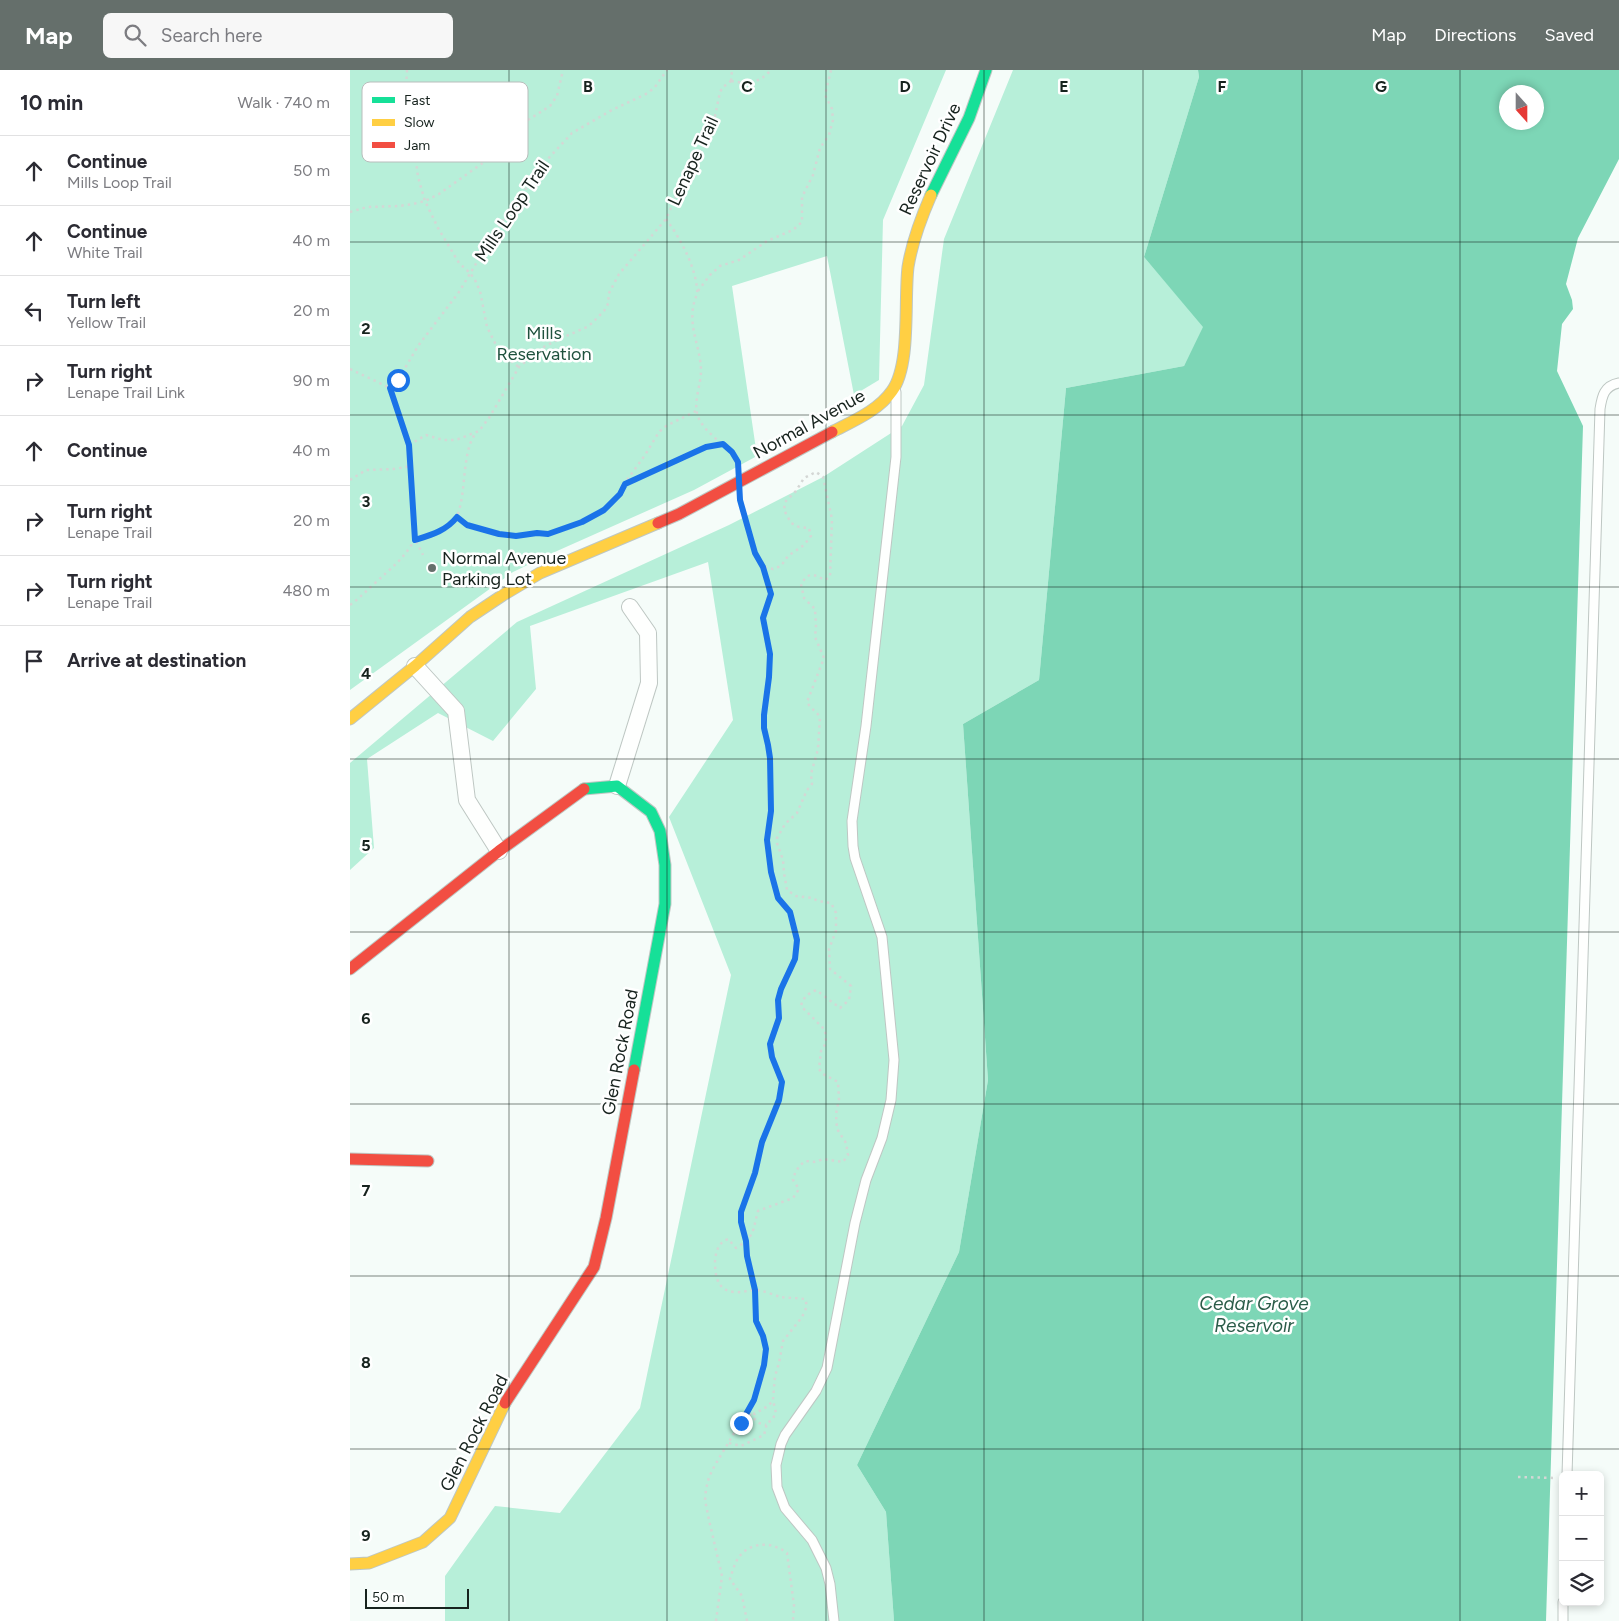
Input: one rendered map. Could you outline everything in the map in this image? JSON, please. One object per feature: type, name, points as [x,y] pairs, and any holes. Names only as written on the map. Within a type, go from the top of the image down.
[{"type":"street","name":"Reservoir Drive","points":[[896,384],[902,365],[910,260],[916,231],[930,196],[977,99],[986,70]]},
{"type":"street","name":"Normal Avenue","points":[[350,719],[415,666],[470,617],[503,595],[540,573],[679,514],[875,409],[896,384]]},
{"type":"street","points":[[350,969],[499,851],[584,789],[617,786],[649,683],[648,633],[630,607]]},
{"type":"street","points":[[415,666],[456,710],[467,800],[499,851]]},
{"type":"street","name":"Glen Rock Road","points":[[350,1564],[369,1563],[424,1542],[450,1518],[504,1404],[594,1266],[606,1218],[665,904],[665,865],[660,832],[651,812],[617,786]]},
{"type":"street","points":[[350,1159],[428,1161]]},
{"type":"lane","points":[[1567,1471],[1600,409],[1604,391],[1612,385],[1619,383]]},
{"type":"lane","points":[[834,1621],[830,1584],[826,1568],[812,1540],[785,1508],[777,1487],[776,1465],[785,1435],[811,1400],[827,1368],[855,1223],[866,1180],[882,1138],[891,1100],[894,1060],[882,937],[855,858],[852,821],[866,726],[896,457],[896,384]]},
{"type":"lane","points":[[1563,1621],[1564,1606]]},
{"type":"path","points":[[528,120],[550,106],[558,96],[563,70]]},
{"type":"path","name":"Mills Loop Trail","points":[[390,388],[398,380],[418,346],[459,292],[513,204],[534,175],[566,138],[578,128],[648,93],[655,87],[667,70]]},
{"type":"path","name":"Lenape Trail","points":[[698,291],[686,254],[675,231],[666,219],[687,171],[703,147],[714,121],[720,92],[723,86],[731,81],[732,70]]},
{"type":"path","points":[[731,81],[740,83],[758,81],[764,78],[771,70]]},
{"type":"path","points":[[716,1621],[722,1576],[705,1500],[709,1477],[747,1412],[756,1393],[764,1365],[766,1349],[763,1336],[756,1321],[755,1290],[747,1256],[741,1212],[755,1173],[762,1142],[779,1100],[782,1082],[772,1057],[770,1044],[779,1018],[778,1000],[795,959],[797,940],[790,912],[778,898],[771,872],[767,840],[771,811],[770,758],[764,728],[764,715],[770,654],[763,618],[771,594],[763,567],[755,553],[740,500],[738,462],[732,452],[707,430],[700,421],[696,411],[701,384],[701,361],[692,316],[693,305],[698,291],[710,275],[720,266],[739,260],[767,240],[793,230],[802,222],[802,197],[813,175],[820,148],[829,135],[833,120],[832,109],[825,95],[831,70]]},
{"type":"path","points":[[416,162],[418,177],[425,201],[438,228],[459,263],[470,273],[480,291],[485,318],[497,347],[519,367]]},
{"type":"path","points":[[350,212],[367,207],[400,206],[425,201],[439,194],[485,162]]},
{"type":"path","points":[[350,605],[364,595],[407,554],[415,540],[435,534],[450,525],[457,517],[469,445],[475,434],[490,418],[519,367],[540,349],[596,321],[607,307],[609,302],[608,294],[619,274],[666,219]]},
{"type":"path","points":[[350,369],[390,388],[409,445],[412,466],[415,540],[423,555]]},
{"type":"path","points":[[457,517],[467,525],[499,534],[516,536],[537,533],[548,534],[582,522],[604,510],[620,494],[659,432],[666,426],[696,411]]},
{"type":"path","points":[[409,445],[426,435],[443,440],[456,440],[479,431]]},
{"type":"path","points":[[625,484],[706,447],[723,444]]},
{"type":"path","points":[[350,480],[366,470],[412,466]]},
{"type":"path","points":[[729,1442],[741,1446],[764,1435],[766,1425],[776,1413],[773,1400],[775,1376],[779,1364],[782,1341],[802,1317],[807,1306],[805,1299],[783,1297],[755,1290],[735,1292],[724,1289],[716,1280],[715,1274],[715,1257],[718,1248],[722,1241],[728,1239],[736,1248],[754,1232],[758,1211],[793,1198],[799,1189],[793,1180],[796,1169],[806,1160],[816,1162],[824,1159],[843,1162],[848,1155],[846,1143],[837,1129],[838,1082],[818,1068],[820,1051],[826,1043],[825,1030],[801,1006],[802,1000],[806,995],[816,990],[840,1008],[849,1000],[851,986],[830,969],[828,959],[829,949],[836,931],[836,913],[831,903],[796,896],[787,890],[783,860],[777,843],[777,838],[785,824],[797,813],[807,790],[812,784],[811,774],[818,749],[820,717],[816,710],[810,707],[807,702],[824,658],[815,637],[815,609],[804,598],[801,584],[808,575],[812,574],[825,580],[830,578],[832,519],[823,477],[816,472],[804,478],[796,491],[785,502],[784,510],[791,522],[809,528],[811,536],[804,545],[788,556],[781,566],[773,569],[763,567]]},
{"type":"path","points":[[747,1412],[755,1414],[773,1400]]},
{"type":"path","points":[[747,1412],[760,1423],[766,1425]]},
{"type":"path","points":[[1518,1477],[1559,1478]]},
{"type":"path","points":[[730,1579],[737,1560],[746,1550],[757,1545],[769,1544],[779,1546],[787,1553],[794,1605],[793,1621]]},
{"type":"path","points":[[722,1576],[730,1579],[742,1596],[747,1621]]},
{"type":"green space","name":"Mills Reservation","points":[[350,70],[946,70],[883,220],[879,380],[854,395],[827,256],[732,286],[757,456],[694,490],[513,572],[350,690]]},
{"type":"green space","points":[[1013,70],[1198,70],[1199,77],[1144,257],[1204,327],[1184,366],[1066,388],[1039,680],[963,724],[988,1080],[959,1252],[857,1465],[886,1512],[894,1621],[445,1621],[445,1576],[495,1506],[560,1513],[640,1408],[731,975],[669,817],[733,720],[708,562],[530,626],[536,689],[493,741],[438,713],[367,759],[374,848],[350,870],[350,763],[517,622],[729,525],[823,477],[902,426],[924,385],[944,239]]},
{"type":"water","name":"Cedar Grove Reservoir","points":[[1198,70],[1619,70],[1619,159],[1578,238],[1566,284],[1573,309],[1562,324],[1557,371],[1583,426],[1546,1621],[894,1621],[886,1512],[857,1465],[959,1252],[988,1080],[963,724],[1039,680],[1066,388],[1184,366],[1203,327],[1144,257],[1199,77]]},
{"type":"traffic: fast","points":[[931,195],[969,118],[986,70]]},
{"type":"traffic: fast","points":[[584,789],[617,786],[651,812],[660,831],[665,865],[665,904],[634,1070]]},
{"type":"traffic: slow","points":[[832,432],[865,415],[880,404],[892,391],[898,380],[906,332],[908,267],[917,230],[931,195]]},
{"type":"traffic: slow","points":[[350,719],[415,666],[470,617],[503,595],[540,573],[658,523]]},
{"type":"traffic: slow","points":[[350,1564],[369,1563],[423,1542],[450,1518],[505,1403]]},
{"type":"traffic: jam","points":[[658,523],[679,514],[832,432]]},
{"type":"traffic: jam","points":[[350,969],[499,851],[584,789]]},
{"type":"traffic: jam","points":[[505,1403],[594,1267],[606,1218],[634,1070]]},
{"type":"traffic: jam","points":[[350,1159],[428,1161]]},
{"type":"place","name":"Normal Avenue Parking Lot","points":[[432,568]]},
{"type":"route","points":[[398,380],[390,388],[409,445],[412,466],[415,540],[435,534],[450,525],[457,517],[467,525],[499,534],[516,536],[537,533],[548,534],[582,522],[595,513],[604,510],[620,494],[625,484],[706,447],[723,444],[732,452],[738,462],[740,500],[755,553],[763,567],[771,594],[763,618],[770,654],[764,715],[764,728],[770,758],[771,811],[767,840],[771,872],[778,898],[790,912],[797,940],[795,959],[778,1000],[779,1018],[770,1044],[772,1057],[777,1065],[782,1082],[779,1100],[762,1142],[755,1173],[741,1212],[747,1256],[755,1290],[756,1321],[763,1336],[766,1349],[764,1365],[754,1400],[741,1423]]}]
